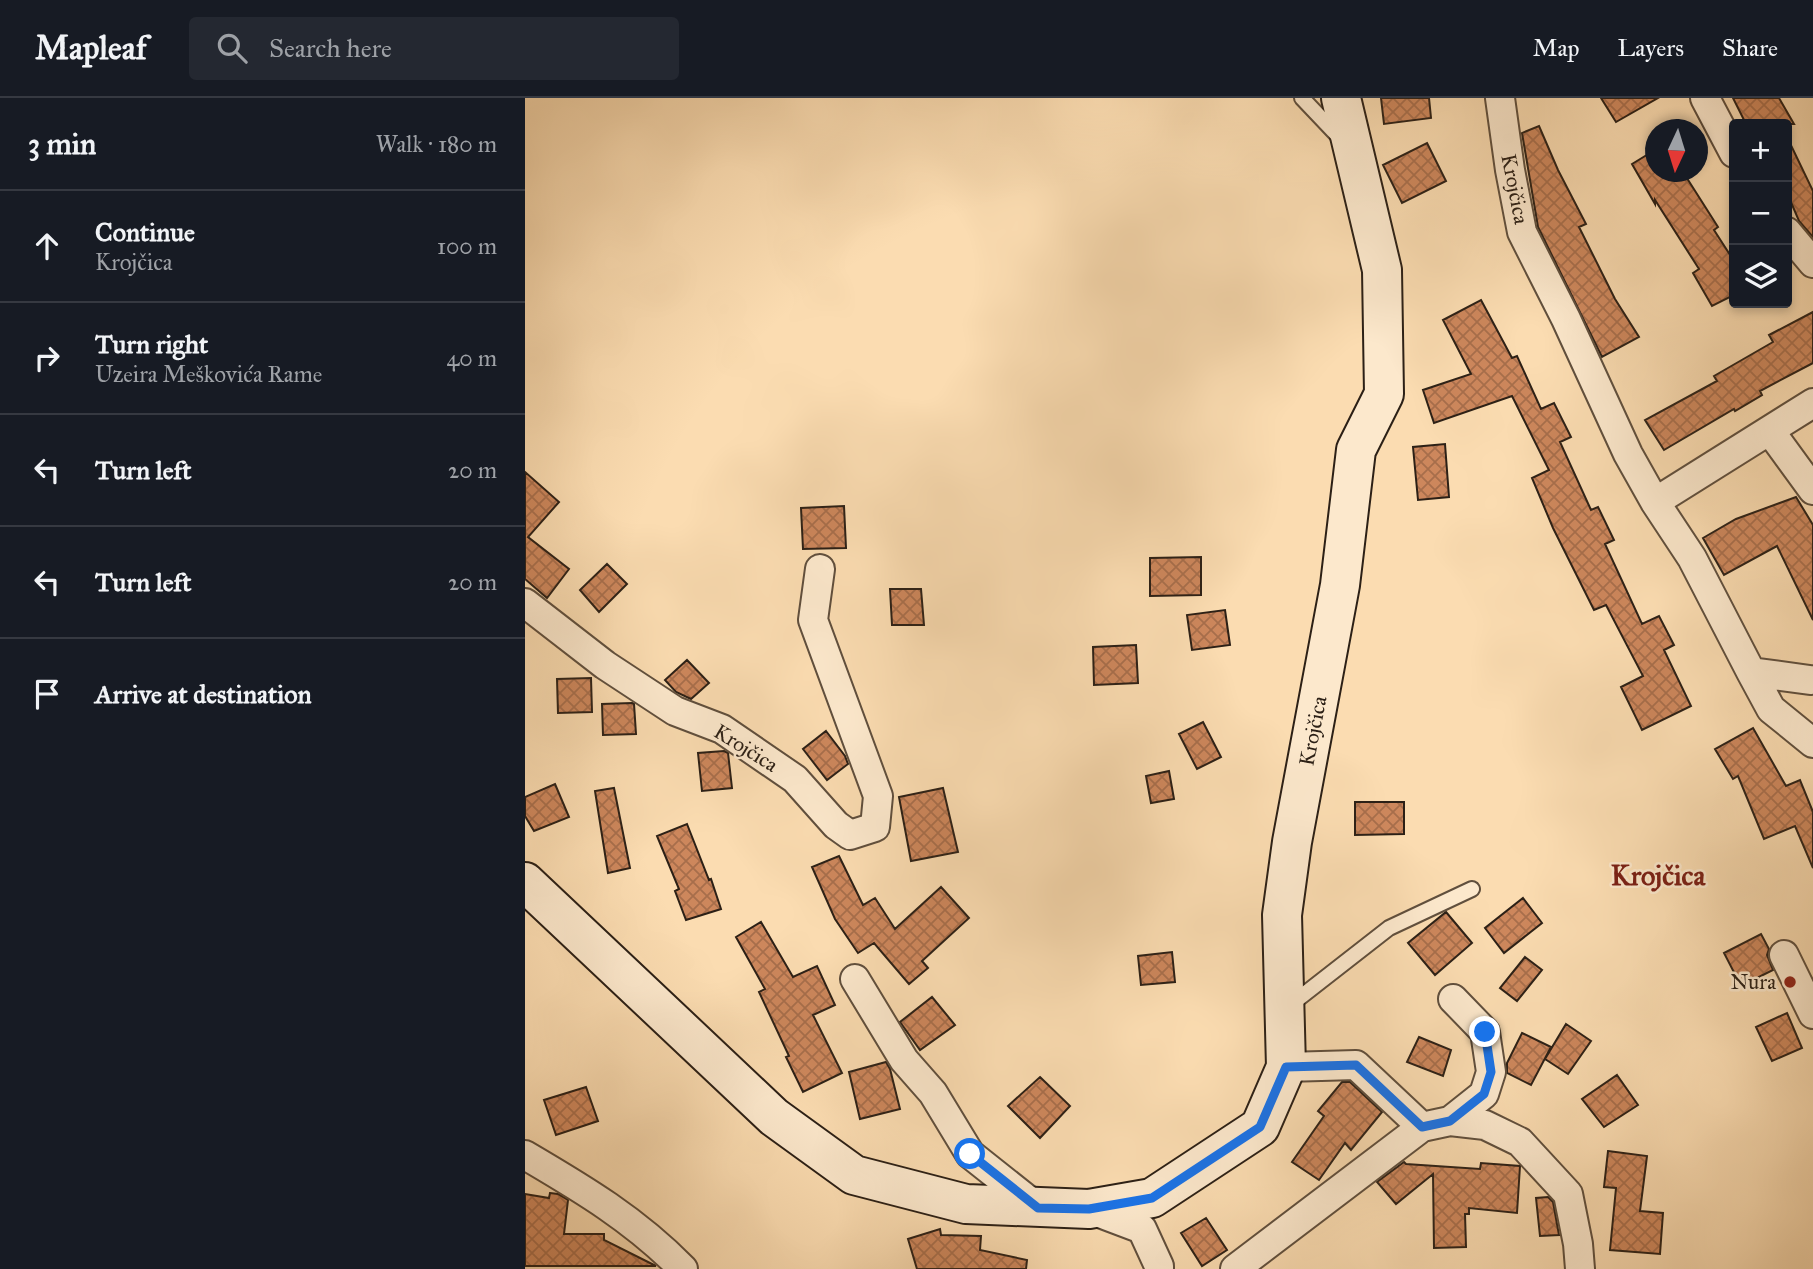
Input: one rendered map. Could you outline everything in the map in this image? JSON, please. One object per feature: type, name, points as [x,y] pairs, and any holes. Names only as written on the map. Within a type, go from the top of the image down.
[{"type":"main road","name":"Krojčica","points":[[525,882],[774,1117],[854,1175],[965,1204],[1089,1209],[1152,1198],[1260,1127],[1286,1067],[1282,915],[1292,842],[1340,585],[1356,450],[1384,394],[1382,270],[1341,98]]},
{"type":"street","name":"Krojčica","points":[[1500,98],[1522,232],[1566,319],[1627,454],[1692,558],[1771,709],[1813,743]]},
{"type":"street","points":[[1705,98],[1729,144]]},
{"type":"street","points":[[1792,238],[1813,263]]},
{"type":"street","points":[[1655,502],[1813,403]]},
{"type":"street","points":[[1770,431],[1813,490]]},
{"type":"street","name":"Krojčica","points":[[525,603],[605,665],[675,711],[722,730],[795,779],[836,825],[851,835],[874,827],[878,796],[813,620],[820,569]]},
{"type":"street","points":[[1751,671],[1810,680]]},
{"type":"street","points":[[1784,955],[1813,1014]]},
{"type":"street","points":[[855,979],[904,1060],[933,1093],[970,1154],[1038,1208]]},
{"type":"street","points":[[1450,1121],[1484,1094],[1491,1072],[1485,1032],[1453,999]]},
{"type":"street","points":[[1286,1067],[1356,1065],[1422,1127]]},
{"type":"street","points":[[1235,1269],[1422,1127],[1450,1121],[1485,1125],[1520,1143],[1568,1194],[1580,1269]]},
{"type":"street","points":[[525,1155],[596,1196],[646,1234],[683,1269]]},
{"type":"street","points":[[1089,1209],[1142,1229],[1159,1269]]},
{"type":"lane","points":[[1302,98],[1354,154]]},
{"type":"lane","points":[[1285,1010],[1389,928],[1472,889]]},
{"type":"building","points":[[1381,98],[1429,98],[1431,118],[1384,124]]},
{"type":"building","points":[[1601,98],[1658,98],[1616,122]]},
{"type":"building","points":[[1733,98],[1779,98],[1791,119],[1744,119]]},
{"type":"building","points":[[1539,126],[1586,224],[1579,227],[1615,299],[1639,337],[1602,357],[1538,227],[1522,133]]},
{"type":"building","points":[[1427,143],[1446,181],[1402,203],[1383,165]]},
{"type":"building","points":[[1792,147],[1813,191],[1813,237],[1799,221],[1792,205]]},
{"type":"building","points":[[1645,156],[1645,182],[1689,182],[1718,227],[1714,230],[1729,253],[1729,298],[1712,306],[1693,273],[1699,269],[1655,200],[1655,204],[1632,164]]},
{"type":"building","points":[[1481,300],[1512,358],[1517,356],[1541,409],[1554,403],[1571,437],[1560,442],[1591,510],[1598,507],[1614,540],[1605,544],[1642,624],[1659,616],[1674,645],[1664,650],[1691,706],[1642,730],[1621,687],[1643,676],[1606,605],[1594,610],[1553,528],[1532,478],[1549,470],[1512,396],[1434,423],[1423,390],[1471,374],[1443,320]]},
{"type":"building","points":[[1813,312],[1813,363],[1760,391],[1762,395],[1664,450],[1645,420],[1717,381],[1714,376],[1773,342],[1769,335]]},
{"type":"building","points":[[1445,444],[1449,497],[1418,500],[1413,447]]},
{"type":"building","points":[[525,472],[559,502],[528,537],[569,569],[547,598],[525,579]]},
{"type":"building","points":[[1796,497],[1813,525],[1813,620],[1777,546],[1724,575],[1703,538],[1736,519]]},
{"type":"building","points":[[844,506],[846,548],[803,549],[801,508]]},
{"type":"building","points":[[1201,557],[1201,595],[1150,596],[1150,558]]},
{"type":"building","points":[[607,564],[627,584],[599,612],[580,590]]},
{"type":"building","points":[[890,589],[921,589],[924,625],[892,625]]},
{"type":"building","points":[[1225,610],[1230,645],[1192,650],[1187,615]]},
{"type":"building","points":[[1136,645],[1138,683],[1094,685],[1093,647]]},
{"type":"building","points":[[687,660],[709,683],[691,699],[676,692],[665,680]]},
{"type":"building","points":[[591,678],[592,712],[558,713],[557,679]]},
{"type":"building","points":[[632,703],[636,734],[603,735],[602,704]]},
{"type":"building","points":[[1203,722],[1221,757],[1197,769],[1179,734]]},
{"type":"building","points":[[1753,728],[1786,786],[1800,780],[1813,812],[1813,868],[1795,826],[1764,839],[1738,776],[1733,779],[1715,749]]},
{"type":"building","points":[[826,731],[848,764],[827,780],[803,749]]},
{"type":"building","points":[[698,753],[728,753],[732,788],[702,791]]},
{"type":"building","points":[[1169,771],[1174,799],[1151,803],[1146,776]]},
{"type":"building","points":[[555,784],[569,817],[534,831],[525,816],[525,797]]},
{"type":"building","points":[[614,788],[630,868],[608,873],[595,791]]},
{"type":"building","points":[[943,788],[958,852],[911,861],[899,797]]},
{"type":"building","points":[[1355,802],[1404,802],[1404,834],[1355,835]]},
{"type":"building","points":[[687,824],[721,909],[686,920],[675,891],[679,889],[657,836]]},
{"type":"building","points":[[839,856],[863,905],[875,898],[895,929],[941,887],[969,918],[922,961],[928,968],[909,984],[874,943],[858,953],[835,919],[812,867]]},
{"type":"building","points":[[1523,898],[1542,923],[1504,953],[1485,928]]},
{"type":"building","points":[[1446,912],[1472,943],[1435,975],[1408,943]]},
{"type":"building","points":[[761,922],[793,977],[817,966],[835,1005],[813,1015],[842,1073],[803,1092],[759,992],[765,989],[736,937]]},
{"type":"building","points":[[1761,934],[1769,949],[1767,955],[1773,970],[1741,986],[1724,953]]},
{"type":"building","points":[[1172,952],[1175,982],[1141,985],[1138,956]]},
{"type":"building","points":[[1525,957],[1542,970],[1517,1001],[1500,988]]},
{"type":"building","points":[[932,997],[955,1025],[920,1050],[900,1022]]},
{"type":"building","points":[[1787,1013],[1802,1048],[1772,1061],[1756,1027]]},
{"type":"building","points":[[1566,1024],[1591,1041],[1568,1074],[1545,1059]]},
{"type":"building","points":[[1522,1033],[1551,1047],[1531,1085],[1507,1073],[1507,1063]]},
{"type":"building","points":[[1419,1037],[1451,1050],[1443,1076],[1407,1062]]},
{"type":"building","points":[[886,1062],[900,1109],[860,1119],[849,1072]]},
{"type":"building","points":[[1617,1075],[1638,1105],[1604,1127],[1582,1099]]},
{"type":"building","points":[[1040,1077],[1070,1106],[1040,1138],[1008,1106]]},
{"type":"building","points":[[1342,1082],[1350,1082],[1382,1112],[1351,1150],[1345,1143],[1319,1180],[1292,1162],[1324,1116],[1318,1111]]},
{"type":"building","points":[[586,1087],[598,1121],[556,1135],[544,1100]]},
{"type":"building","points":[[1608,1151],[1647,1156],[1640,1211],[1663,1213],[1660,1254],[1610,1250],[1616,1188],[1604,1187]]},
{"type":"building","points":[[1404,1162],[1480,1169],[1481,1163],[1520,1166],[1517,1213],[1469,1208],[1469,1214],[1465,1214],[1466,1247],[1434,1248],[1433,1174],[1396,1204],[1377,1182]]},
{"type":"building","points":[[550,1193],[568,1200],[564,1234],[604,1234],[604,1240],[656,1266],[525,1266],[525,1194],[549,1198]]},
{"type":"building","points":[[1548,1197],[1553,1202],[1559,1235],[1540,1236],[1536,1198]]},
{"type":"building","points":[[1206,1218],[1227,1250],[1202,1266],[1181,1233]]},
{"type":"building","points":[[940,1229],[941,1235],[981,1236],[980,1250],[1027,1260],[1026,1269],[917,1269],[908,1239]]},
{"type":"place","name":"Nura","points":[[1790,982]]},
{"type":"district","name":"Krojčica","points":[[1658,875]]},
{"type":"route","points":[[970,1154],[1038,1208],[1089,1209],[1152,1198],[1260,1127],[1286,1067],[1356,1065],[1422,1127],[1450,1121],[1484,1094],[1491,1072],[1485,1032]]}]
